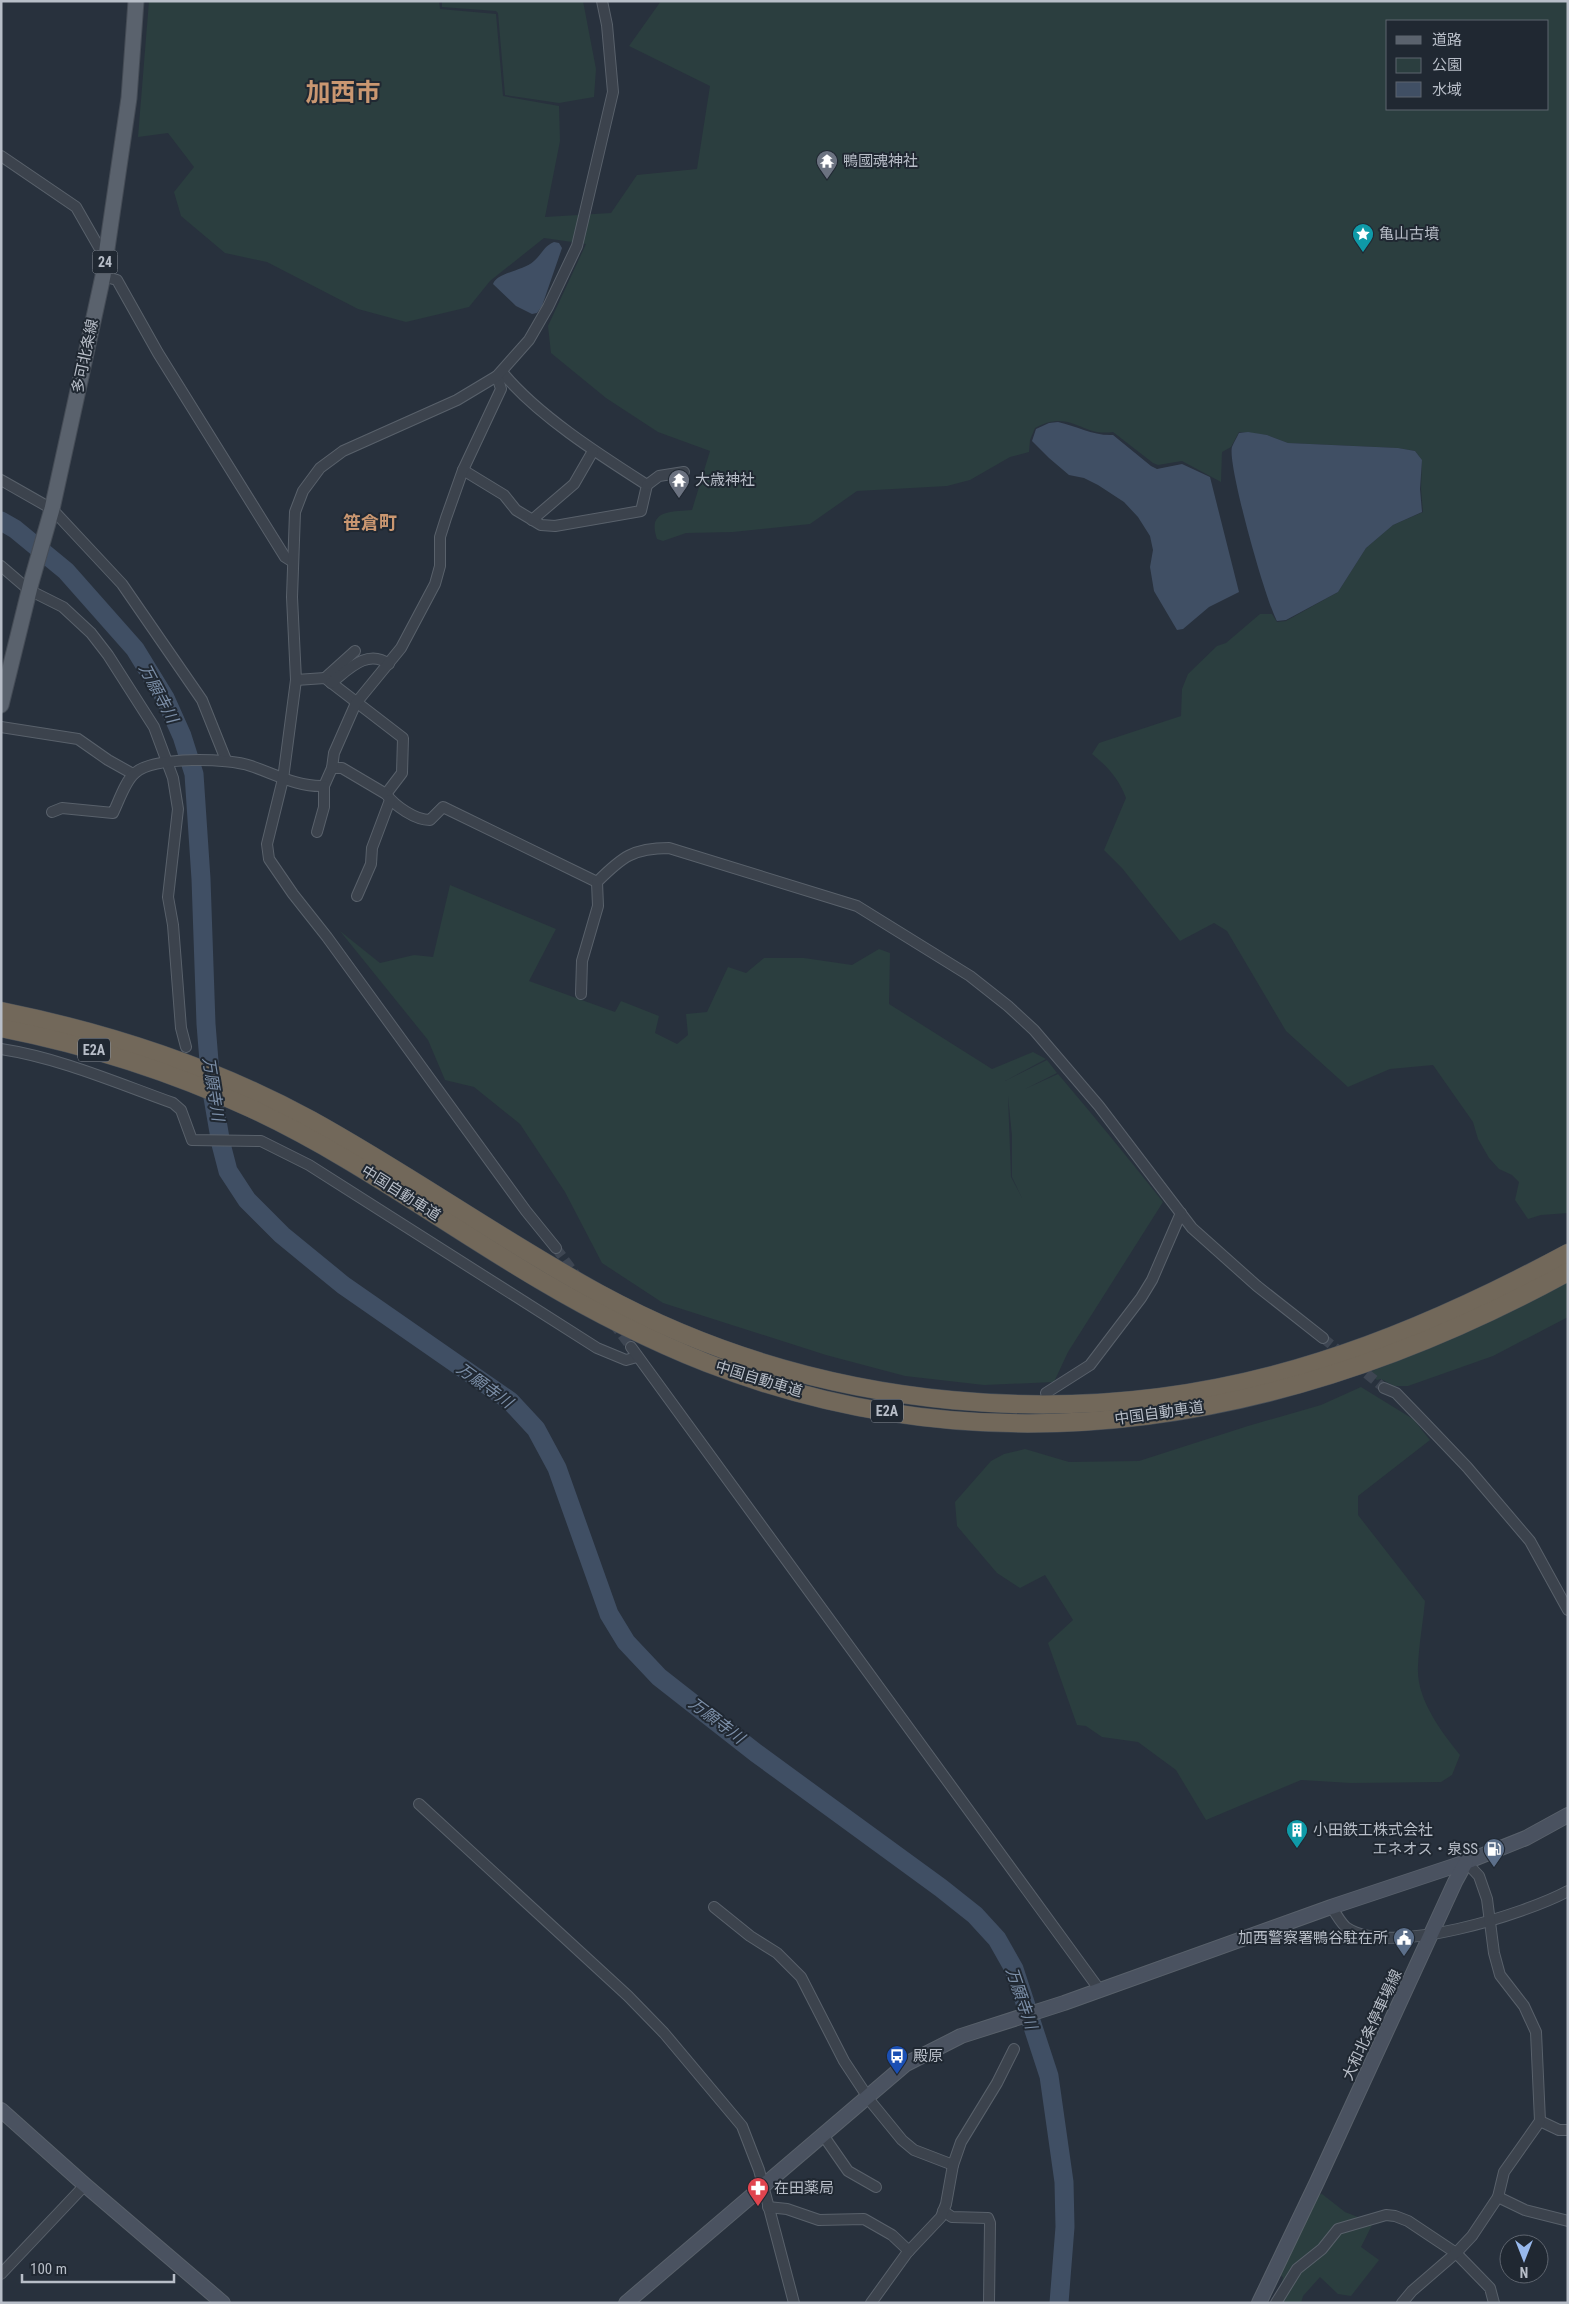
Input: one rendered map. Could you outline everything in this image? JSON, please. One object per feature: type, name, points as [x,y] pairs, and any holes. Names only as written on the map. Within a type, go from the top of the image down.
[{"type":"highway","name":"中国自動車道","points":[[1,1011],[65,1024],[183,1054],[307,1118],[367,1152],[595,1290],[658,1322],[713,1345],[795,1371],[890,1392],[953,1401],[1012,1405],[1074,1404],[1134,1400],[1194,1392],[1318,1362],[1394,1336],[1502,1288],[1568,1253]]},
{"type":"highway","name":"中国自動車道","points":[[1,1028],[61,1040],[130,1061],[184,1080],[251,1108],[358,1166],[541,1281],[654,1340],[707,1363],[790,1390],[888,1411],[949,1420],[1063,1423],[1137,1418],[1262,1396],[1393,1355],[1458,1328],[1568,1272]]},
{"type":"highway","points":[[1,1032],[61,1040]]},
{"type":"main road","name":"多可北条線","points":[[1,705],[50,514],[103,276],[129,98],[136,1]]},
{"type":"street","points":[[556,1248],[526,1211],[293,894],[269,859],[267,844],[283,779],[296,680],[292,597],[293,562],[295,512],[303,491],[320,468],[343,450],[457,400],[500,374],[528,340],[548,308],[577,246],[614,92],[607,25],[602,1]]},
{"type":"street","points":[[1,156],[76,207],[100,248],[106,252]]},
{"type":"street","points":[[103,276],[117,280],[158,353],[285,557],[293,562]]},
{"type":"street","points":[[500,374],[593,451],[647,485]]},
{"type":"street","points":[[317,832],[324,807],[324,786],[332,768],[334,753],[356,703],[401,648],[435,584],[440,566],[440,538],[463,470],[501,389],[500,374]]},
{"type":"street","points":[[532,520],[574,484],[593,451]]},
{"type":"street","points":[[463,470],[504,495],[516,510],[542,526],[555,526],[641,512],[647,485],[659,476],[684,472]]},
{"type":"street","points":[[1,480],[50,514],[122,584],[202,700],[221,760]]},
{"type":"street","points":[[1,566],[63,607],[92,633],[154,727],[170,762],[178,809],[168,897],[173,925],[183,1054]]},
{"type":"street","points":[[328,681],[355,651]]},
{"type":"street","points":[[296,680],[328,681],[361,659],[378,659],[389,664]]},
{"type":"street","points":[[328,681],[356,703],[372,712],[403,738],[402,773],[388,797],[372,848],[371,864],[357,896]]},
{"type":"street","points":[[1,727],[78,739],[108,760],[134,774]]},
{"type":"street","points":[[52,812],[62,808],[113,812],[134,774],[139,770],[170,762],[221,760],[250,765],[283,779],[313,786],[324,786]]},
{"type":"street","points":[[332,768],[342,768],[420,820],[430,820],[443,807],[462,814],[597,882]]},
{"type":"street","points":[[581,994],[582,961],[598,906],[597,882],[609,870],[633,854],[647,848],[669,848],[856,906],[970,976],[1008,1006],[1034,1030],[1099,1106],[1204,1240],[1257,1286],[1323,1338]]},
{"type":"street","points":[[1,1049],[21,1052],[87,1071],[173,1103],[181,1110],[192,1140],[261,1141],[308,1165],[598,1348],[626,1360],[637,1357]]},
{"type":"street","points":[[1046,1393],[1090,1365],[1141,1298],[1152,1280],[1181,1213]]},
{"type":"street","points":[[631,1347],[1099,1989]]},
{"type":"street","points":[[1384,1388],[1396,1393],[1467,1467],[1530,1541],[1568,1610]]},
{"type":"street","points":[[419,1804],[615,1983],[664,2034],[742,2126],[749,2140],[763,2186],[794,2303]]},
{"type":"street","points":[[626,2303],[906,2064],[940,2045],[1331,1907],[1466,1862],[1526,1838],[1568,1815]]},
{"type":"street","points":[[1402,2303],[1412,2291],[1456,2253],[1472,2236],[1498,2197],[1504,2172],[1540,2121],[1536,2032],[1524,2006],[1500,1975],[1494,1953],[1487,1899],[1478,1876],[1466,1862]]},
{"type":"street","name":"大和北条停車場線","points":[[1259,2303],[1318,2182],[1431,1933],[1466,1862]]},
{"type":"street","points":[[1331,1907],[1346,1928],[1369,1936],[1397,1937],[1491,1922],[1536,1906],[1568,1891]]},
{"type":"street","points":[[714,1907],[750,1936],[777,1953],[801,1977],[831,2039],[868,2096],[893,2129],[914,2150],[953,2165]]},
{"type":"street","points":[[871,2303],[909,2251],[941,2217],[953,2165],[961,2142],[997,2083],[1014,2048]]},
{"type":"street","points":[[1,2110],[223,2303]]},
{"type":"street","points":[[1540,2121],[1560,2130],[1568,2130]]},
{"type":"street","points":[[823,2135],[848,2171],[876,2187]]},
{"type":"street","points":[[1,2274],[85,2185]]},
{"type":"street","points":[[1498,2197],[1525,2210],[1568,2221]]},
{"type":"street","points":[[768,2207],[787,2209],[819,2220],[864,2219],[892,2235],[909,2251]]},
{"type":"street","points":[[943,2212],[952,2217],[988,2218],[990,2223],[988,2303]]},
{"type":"street","points":[[1276,2303],[1293,2274],[1322,2249],[1338,2229],[1381,2216],[1401,2217],[1456,2253],[1490,2288],[1494,2303]]},
{"type":"green space","points":[[149,1],[439,1],[440,9],[496,14],[503,96],[559,106],[560,141],[545,217],[611,213],[637,175],[697,169],[710,86],[629,46],[661,1],[1568,1],[1568,1213],[1541,1215],[1528,1219],[1515,1200],[1519,1182],[1512,1175],[1499,1169],[1489,1158],[1478,1139],[1473,1122],[1433,1065],[1390,1069],[1348,1087],[1286,1031],[1227,931],[1214,923],[1180,941],[1122,868],[1104,850],[1126,798],[1112,774],[1092,754],[1099,743],[1181,716],[1182,689],[1188,674],[1217,646],[1226,643],[1260,614],[1272,614],[1277,622],[1286,621],[1338,592],[1366,548],[1393,525],[1423,512],[1421,489],[1422,460],[1415,451],[1398,448],[1288,443],[1267,435],[1239,432],[1231,447],[1222,452],[1221,482],[1182,461],[1158,465],[1153,463],[1113,432],[1092,431],[1067,422],[1058,421],[1035,428],[1030,440],[1029,452],[1010,457],[970,480],[947,486],[857,491],[810,524],[733,532],[686,533],[663,541],[657,539],[655,523],[662,514],[692,510],[710,451],[658,432],[606,398],[551,353],[548,326],[586,244],[544,238],[490,281],[469,307],[406,322],[358,309],[267,262],[225,253],[181,216],[174,192],[194,167],[168,133],[138,137]]},
{"type":"green space","points":[[442,1],[583,1],[596,69],[594,97],[559,103],[505,95],[498,13],[496,11],[442,7]]},
{"type":"green space","points":[[450,885],[556,929],[529,981],[615,1012],[621,1001],[659,1016],[655,1033],[677,1044],[688,1035],[686,1014],[707,1012],[728,967],[746,973],[764,958],[804,958],[852,965],[879,949],[890,953],[889,1004],[992,1069],[1033,1052],[1046,1059],[1005,1081],[1047,1060],[1057,1073],[1025,1089],[1058,1074],[1163,1202],[1068,1352],[1054,1382],[984,1385],[905,1376],[826,1355],[663,1303],[602,1263],[565,1192],[520,1124],[474,1087],[445,1080],[428,1040],[340,931],[380,963],[414,955],[433,957]],"holes":[[[1008,1096],[1012,1136],[1012,1177],[1022,1198],[1011,1177]]]},
{"type":"green space","points":[[1568,1282],[1568,1317],[1493,1356],[1408,1386],[1394,1386],[1381,1379],[1377,1380],[1367,1373],[1454,1338]]},
{"type":"green space","points":[[1361,1387],[1413,1419],[1430,1440],[1358,1496],[1358,1515],[1425,1601],[1419,1650],[1418,1678],[1425,1702],[1431,1714],[1460,1755],[1452,1775],[1441,1782],[1351,1783],[1301,1780],[1206,1820],[1176,1770],[1138,1742],[1102,1737],[1086,1726],[1077,1725],[1048,1643],[1073,1620],[1045,1575],[1020,1588],[997,1573],[957,1526],[955,1502],[991,1461],[1004,1454],[1025,1449],[1069,1462],[1139,1461],[1321,1405]]},
{"type":"green space","points":[[1322,2194],[1345,2212],[1373,2223],[1361,2247],[1379,2260],[1351,2296],[1338,2294],[1320,2277],[1303,2296],[1301,2303],[1278,2303],[1283,2277],[1278,2274],[1316,2195]]},
{"type":"water","points":[[554,242],[559,243],[562,248],[542,306],[537,313],[532,314],[516,306],[493,284],[505,274],[530,264]]},
{"type":"water","points":[[1058,422],[1092,432],[1113,435],[1157,469],[1182,464],[1210,477],[1239,592],[1209,607],[1183,629],[1177,630],[1154,591],[1150,567],[1153,550],[1150,536],[1138,517],[1124,502],[1098,485],[1084,478],[1069,475],[1032,441],[1036,429],[1049,423]]},
{"type":"water","points":[[1248,432],[1267,435],[1288,443],[1398,448],[1415,451],[1422,460],[1420,489],[1422,512],[1393,525],[1366,548],[1338,592],[1286,620],[1277,621],[1272,609],[1248,533],[1235,479],[1232,447],[1239,433]]},
{"type":"waterway","name":"万願寺川","points":[[1,521],[15,529],[66,571],[135,649],[165,698],[182,736],[194,774],[201,879],[206,1024],[211,1086],[221,1144],[228,1171],[247,1200],[282,1235],[343,1285],[510,1401],[536,1429],[557,1468],[609,1614],[626,1642],[659,1677],[756,1753],[941,1888],[975,1915],[997,1939],[1014,1969],[1049,2076],[1064,2182],[1065,2227],[1059,2303]]},
{"type":"tunnel","points":[[556,1248],[578,1278]]},
{"type":"tunnel","points":[[613,1323],[631,1347]]},
{"type":"tunnel","points":[[1323,1338],[1344,1355]]},
{"type":"tunnel","points":[[1355,1364],[1384,1388]]},
{"type":"place","name":"鴨國魂神社","points":[[827,180]]},
{"type":"place","name":"亀山古墳","points":[[1363,253]]},
{"type":"place","name":"大歳神社","points":[[679,499]]},
{"type":"place","name":"小田鉄工株式会社","points":[[1297,1849]]},
{"type":"place","name":"エネオス・泉SS","points":[[1494,1868]]},
{"type":"place","name":"加西警察署鴨谷駐在所","points":[[1404,1957]]},
{"type":"place","name":"殿原","points":[[897,2075]]},
{"type":"place","name":"在田薬局","points":[[758,2207]]},
{"type":"district","name":"加西市","points":[[343,92]]},
{"type":"district","name":"笹倉町","points":[[370,523]]}]
